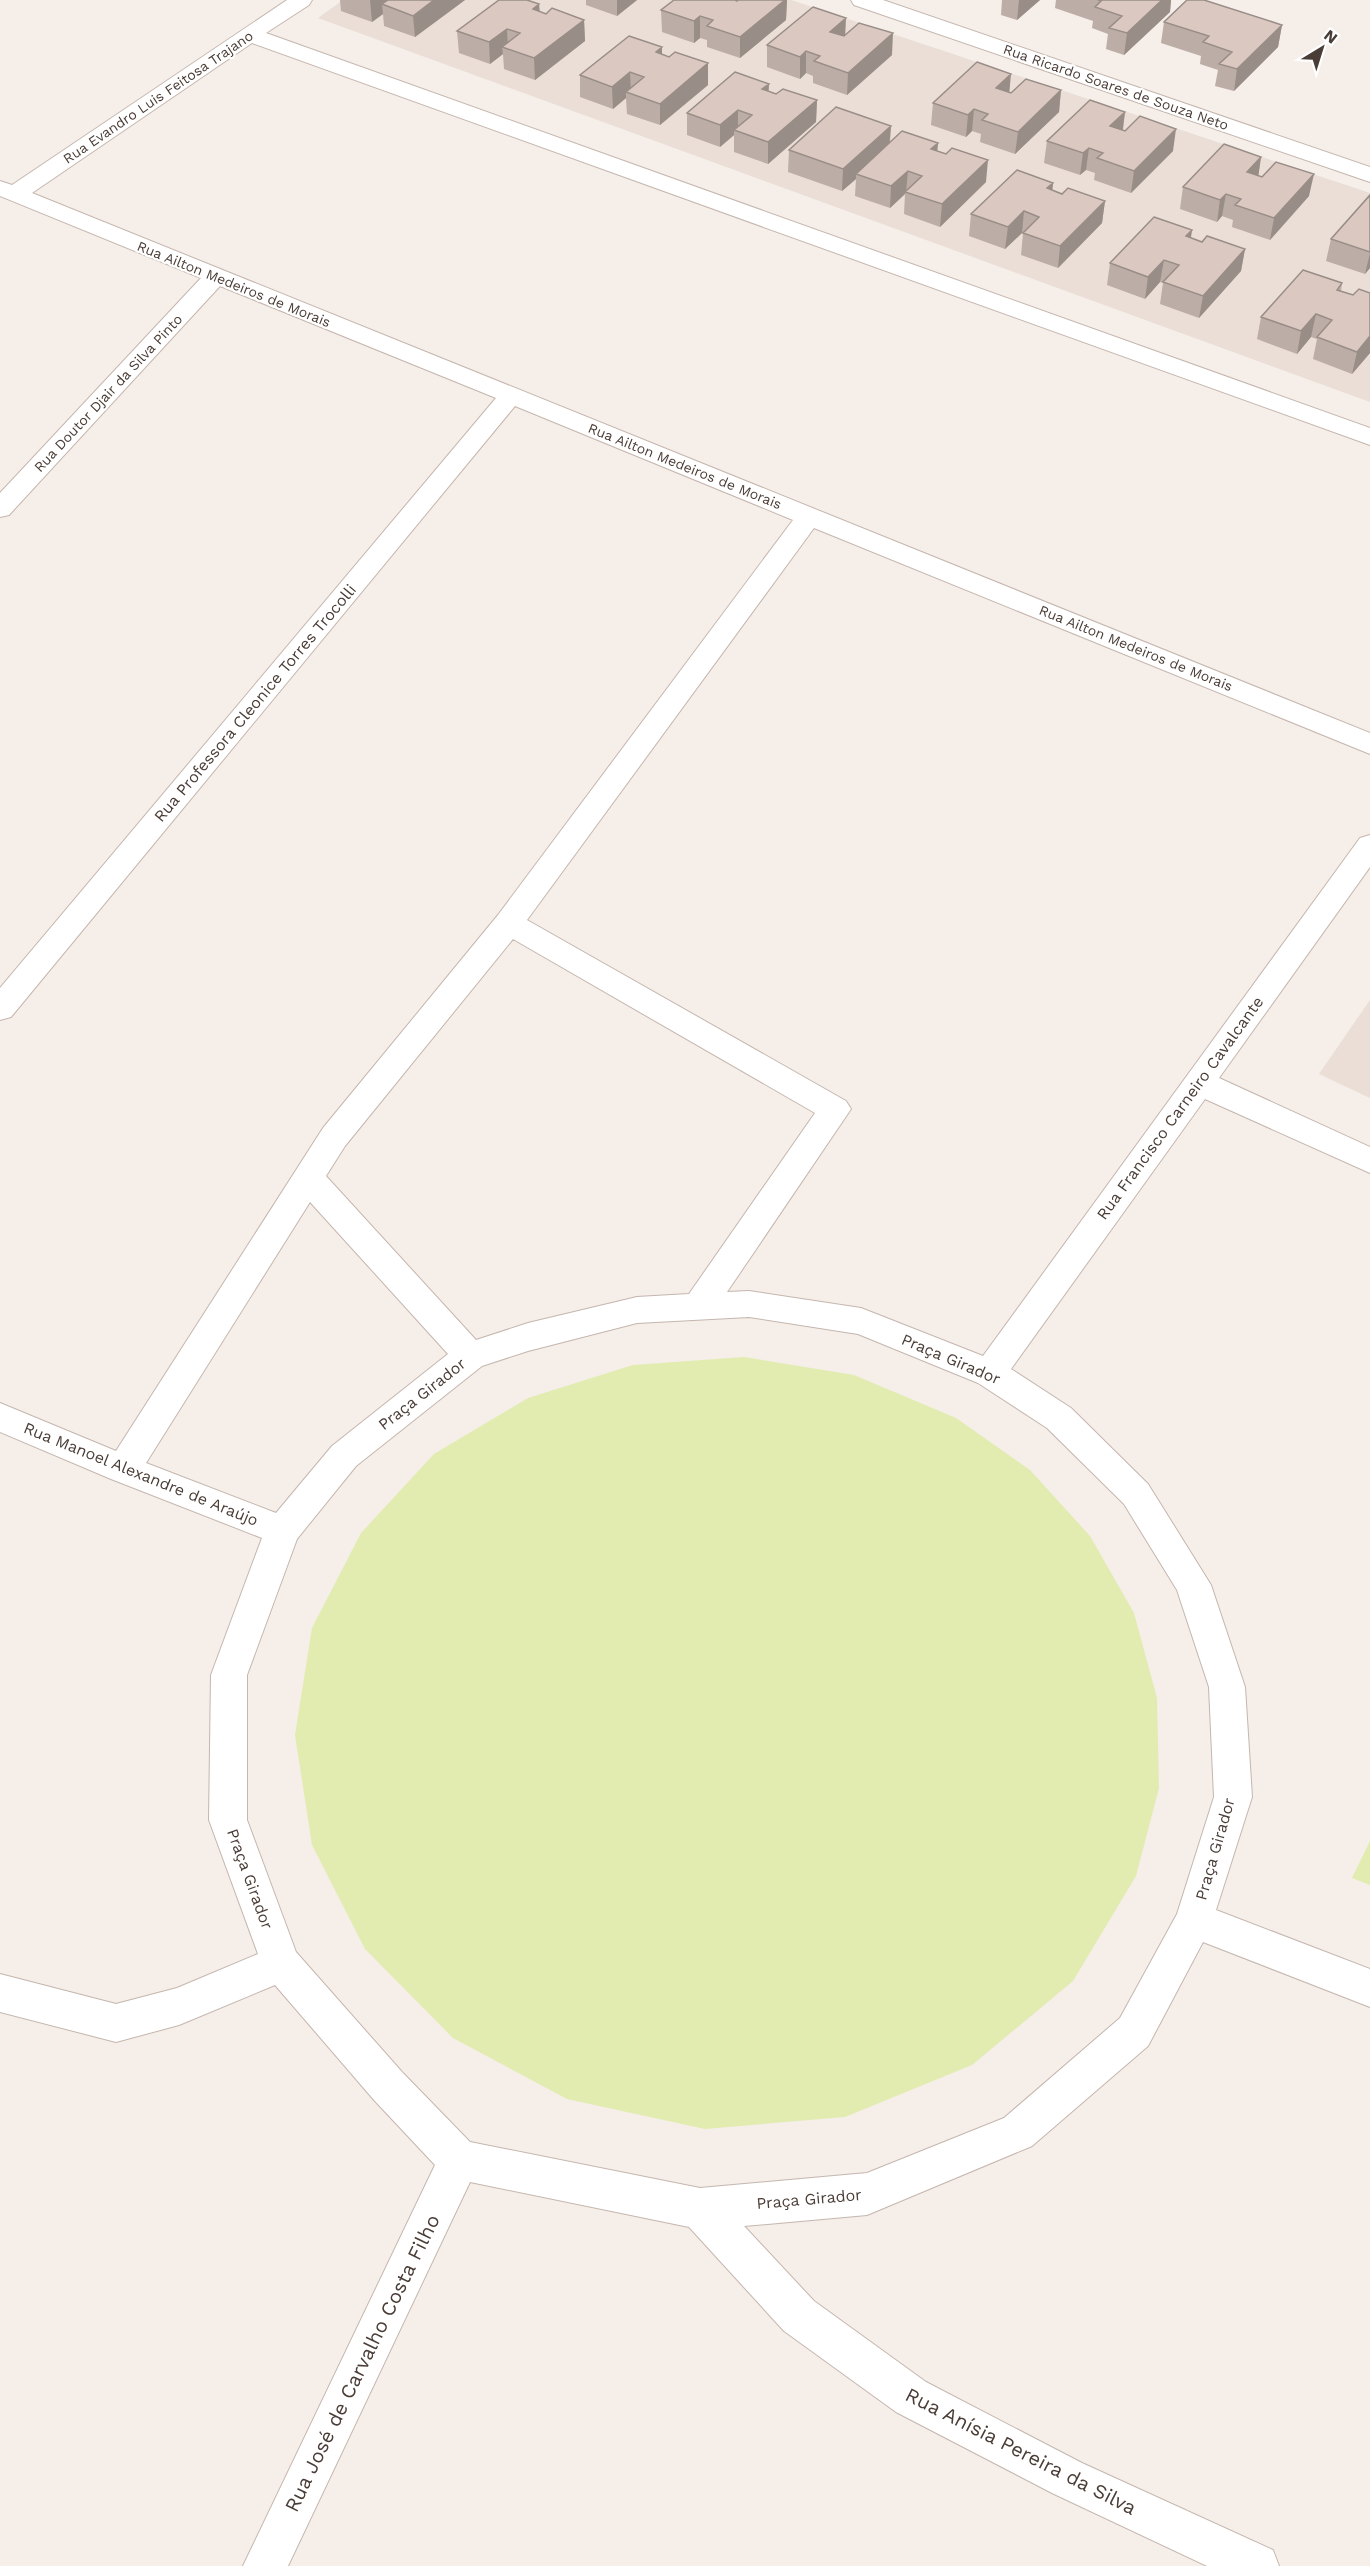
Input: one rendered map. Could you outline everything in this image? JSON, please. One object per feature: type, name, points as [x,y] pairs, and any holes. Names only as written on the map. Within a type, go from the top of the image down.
[{"type":"street","name":"Rua Evandro Luis Feitosa Trajano","points":[[7,191],[301,0]]},
{"type":"street","name":"Rua Ricardo Soares de Souza Neto","points":[[862,0],[1370,175]]},
{"type":"street","points":[[250,34],[1370,437]]},
{"type":"street","name":"Rua Ailton Medeiros de Morais","points":[[7,191],[1370,744]]},
{"type":"street","name":"Rua Doutor Djair da Silva Pinto","points":[[0,509],[216,276]]},
{"type":"street","name":"Rua Professora Cleonice Torres Trocolli","points":[[0,1009],[510,397]]},
{"type":"street","points":[[123,1469],[334,1137],[509,923],[810,515]]},
{"type":"street","name":"Rua Francisco Carneiro Cavalcante","points":[[990,1373],[1370,845]]},
{"type":"street","points":[[509,923],[835,1109],[698,1307]]},
{"type":"street","points":[[1198,1082],[1370,1161]]},
{"type":"street","points":[[307,1177],[470,1356]]},
{"type":"street","name":"Praça Girador","points":[[749,1304],[861,1322],[990,1373],[1059,1418],[1136,1494],[1193,1585],[1227,1687],[1233,1797],[1194,1920],[1134,2032],[1017,2132],[867,2194],[700,2209],[459,2160],[387,2086],[281,1963],[228,1820],[229,1675],[282,1531],[344,1456],[470,1356],[528,1337],[637,1310],[698,1307],[749,1304]]},
{"type":"street","name":"Rua Manoel Alexandre de Araújo","points":[[0,1417],[123,1469],[282,1531]]},
{"type":"street","points":[[1194,1920],[1370,1988]]},
{"type":"street","points":[[0,1993],[116,2023],[179,2006],[281,1963]]},
{"type":"street","name":"Rua José de Carvalho Costa Filho","points":[[264,2566],[459,2160]]},
{"type":"street","name":"Rua Anísia Pereira da Silva","points":[[700,2209],[799,2316],[911,2397],[1067,2478],[1257,2566]]},
{"type":"shaded area","points":[[343,0],[791,0],[1370,193],[1370,402],[318,18]]},
{"type":"shaded area","points":[[1370,1000],[1370,1098],[1319,1074]]},
{"type":"green space","points":[[744,1357],[854,1375],[956,1418],[1030,1470],[1090,1536],[1134,1613],[1157,1698],[1159,1788],[1136,1876],[1073,1981],[972,2065],[845,2117],[705,2129],[567,2099],[453,2038],[365,1949],[312,1845],[295,1735],[312,1628],[361,1533],[434,1454],[528,1398],[633,1365]]},
{"type":"green space","points":[[1370,1841],[1370,1885],[1352,1878]]},
{"type":"building","points":[[388,0],[434,0],[413,16],[382,4]]},
{"type":"building","points":[[499,0],[527,0],[539,4],[533,9],[546,14],[552,8],[584,20],[534,58],[502,47],[520,33],[507,29],[489,42],[457,31]]},
{"type":"building","points":[[674,0],[785,0],[740,37],[707,26],[713,20],[700,16],[694,21],[661,10]]},
{"type":"building","points":[[1098,0],[1162,0],[1127,33],[1109,28],[1122,16],[1095,7],[1101,1]]},
{"type":"building","points":[[1187,0],[1204,0],[1282,25],[1237,69],[1219,64],[1232,52],[1203,42],[1209,36],[1164,22]]},
{"type":"building","points":[[813,7],[846,18],[830,32],[844,36],[859,23],[893,33],[848,73],[814,61],[820,56],[806,51],[800,57],[767,45]]},
{"type":"building","points":[[629,36],[662,47],[656,52],[669,57],[675,52],[708,63],[660,104],[626,92],[644,77],[630,72],[612,87],[580,75]]},
{"type":"building","points":[[977,62],[1011,74],[996,88],[1011,93],[1026,79],[1061,90],[1018,132],[982,120],[988,114],[974,109],[968,115],[933,103]]},
{"type":"building","points":[[735,72],[769,84],[762,89],[776,94],[783,89],[817,100],[768,142],[734,130],[752,115],[738,110],[720,125],[687,113]]},
{"type":"building","points":[[1090,100],[1125,112],[1110,126],[1125,131],[1140,116],[1176,129],[1134,171],[1097,158],[1103,153],[1089,148],[1083,153],[1047,141]]},
{"type":"building","points":[[836,107],[891,126],[843,169],[789,150]]},
{"type":"building","points":[[902,131],[938,143],[931,149],[946,154],[952,148],[988,160],[942,204],[905,192],[922,176],[908,171],[891,186],[856,174]]},
{"type":"building","points":[[1224,144],[1261,157],[1247,172],[1262,177],[1276,162],[1314,174],[1274,218],[1235,205],[1241,199],[1226,194],[1220,200],[1183,187]]},
{"type":"building","points":[[1017,170],[1053,183],[1047,188],[1062,194],[1068,188],[1105,201],[1060,246],[1023,233],[1039,217],[1024,211],[1008,227],[971,214]]},
{"type":"building","points":[[1370,195],[1370,252],[1331,239]]},
{"type":"building","points":[[1154,217],[1192,230],[1186,236],[1202,242],[1207,236],[1245,249],[1203,296],[1163,282],[1179,265],[1164,260],[1148,277],[1110,263]]},
{"type":"building","points":[[1303,270],[1342,283],[1337,290],[1353,295],[1359,289],[1370,293],[1370,336],[1357,352],[1317,337],[1332,320],[1316,314],[1301,331],[1261,317]]}]
